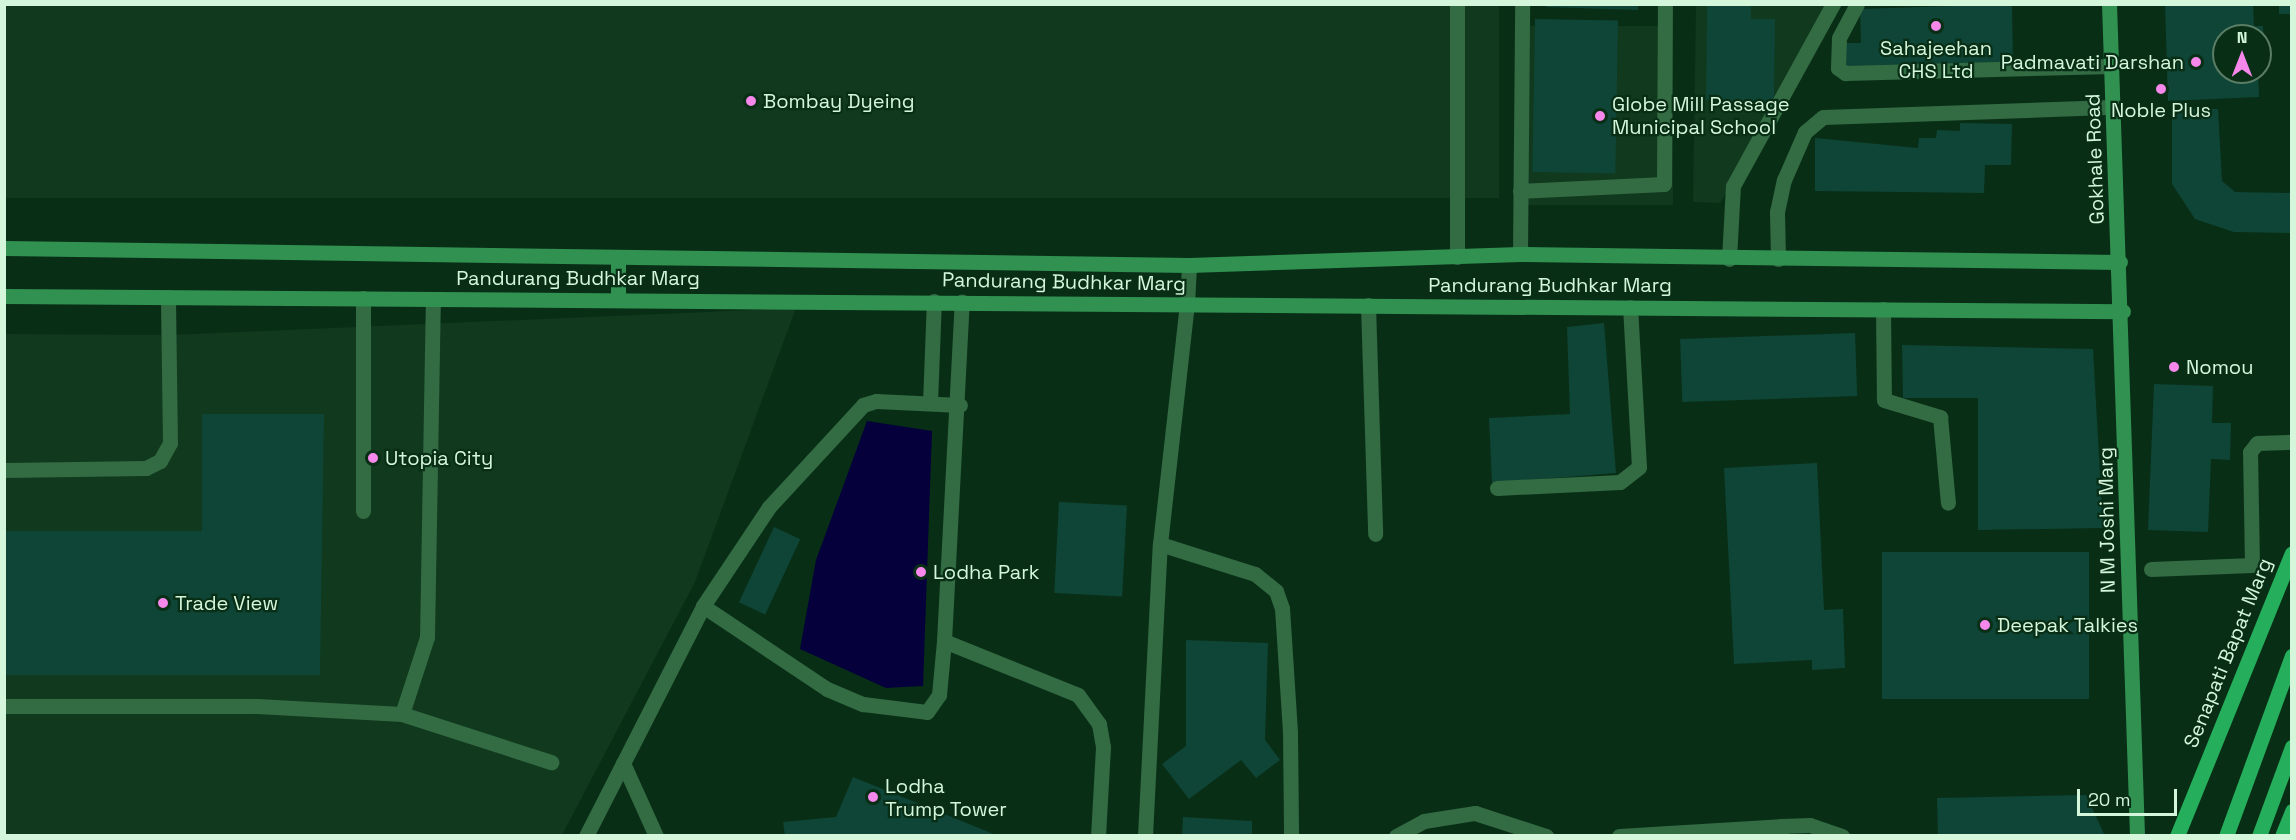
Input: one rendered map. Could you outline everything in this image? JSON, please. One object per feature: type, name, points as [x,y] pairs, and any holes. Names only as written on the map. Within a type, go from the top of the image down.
[{"type":"main road","name":"Gokhale Road","points":[[2109,4],[2123,311]]},
{"type":"main road","name":"Pandurang Budhkar Marg","points":[[4,248],[1189,265],[1520,254],[1729,259],[2120,261]]},
{"type":"main road","points":[[618,256],[618,300]]},
{"type":"main road","name":"Pandurang Budhkar Marg","points":[[4,296],[2123,311]]},
{"type":"main road","name":"N M Joshi Marg","points":[[2123,311],[2137,836]]},
{"type":"main road","name":"Senapati Bapat Marg","points":[[2177,836],[2292,553]]},
{"type":"main road","points":[[2226,836],[2292,656]]},
{"type":"main road","points":[[2259,836],[2292,747]]},
{"type":"main road","points":[[2282,836],[2292,811]]},
{"type":"street","points":[[1457,4],[1457,257]]},
{"type":"street","points":[[1520,254],[1522,4]]},
{"type":"street","points":[[1520,190],[1665,184],[1665,4]]},
{"type":"street","points":[[1729,259],[1733,186],[1833,4]]},
{"type":"street","points":[[1857,4],[1839,38],[1841,72],[2112,66]]},
{"type":"street","points":[[1778,259],[1777,212],[1784,180],[1805,132],[1823,117],[2114,107]]},
{"type":"street","points":[[1145,836],[1160,544],[1187,305],[1189,265]]},
{"type":"street","points":[[4,470],[146,468],[160,461],[170,443],[168,297]]},
{"type":"street","points":[[363,298],[363,511]]},
{"type":"street","points":[[402,714],[427,637],[433,299]]},
{"type":"street","points":[[930,403],[934,302]]},
{"type":"street","points":[[703,606],[827,689],[904,713],[927,712],[939,695],[944,641],[960,405],[962,302]]},
{"type":"street","points":[[1368,305],[1375,534]]},
{"type":"street","points":[[1497,488],[1620,482],[1639,467],[1630,307]]},
{"type":"street","points":[[1883,309],[1884,400],[1940,417],[1948,503]]},
{"type":"street","points":[[586,836],[703,606],[769,507],[862,405],[930,403],[960,405]]},
{"type":"street","points":[[2151,569],[2252,565],[2250,452],[2257,443],[2292,442]]},
{"type":"street","points":[[1160,544],[1255,574],[1276,591],[1282,608],[1288,710],[1291,836]]},
{"type":"street","points":[[944,641],[1078,695],[1099,724],[1103,747],[1098,836]]},
{"type":"street","points":[[4,706],[257,706],[402,714],[551,762]]},
{"type":"street","points":[[623,763],[656,836]]},
{"type":"street","points":[[1396,836],[1424,821],[1475,813],[1517,831],[1546,836]]},
{"type":"street","points":[[1619,836],[1781,831],[1810,825],[1842,836]]},
{"type":"shaded area","name":"Bombay Dyeing","points":[[5,5],[1499,5],[1499,198],[5,198]]},
{"type":"shaded area","points":[[1696,5],[1842,5],[1720,203],[1693,202]]},
{"type":"shaded area","name":"Globe Mill Passage Municipal School","points":[[1528,26],[1673,26],[1673,205],[1528,205]]},
{"type":"shaded area","name":"Utopia City","points":[[796,308],[695,582],[562,835],[5,836],[5,334],[170,335]]},
{"type":"shaded area","points":[[867,421],[932,431],[923,686],[886,688],[800,649],[816,560]]},
{"type":"building","points":[[1546,4],[1638,4],[1638,10],[1546,7]]},
{"type":"building","points":[[1707,4],[1751,4],[1751,19],[1775,19],[1774,101],[1706,100]]},
{"type":"building","name":"Sahajeehan CHS Ltd","points":[[2012,4],[2013,65],[1843,68],[1843,43],[1861,43],[1860,9]]},
{"type":"building","name":"Padmavati Darshan","points":[[2165,4],[2253,4],[2254,24],[2212,24],[2212,84],[2258,84],[2259,97],[2168,101]]},
{"type":"building","points":[[2279,4],[2292,4],[2292,14],[2279,14]]},
{"type":"building","points":[[1535,19],[1618,20],[1615,173],[1532,172]]},
{"type":"building","points":[[2172,109],[2218,109],[2222,181],[2235,192],[2292,193],[2292,233],[2234,232],[2195,219],[2172,184]]},
{"type":"building","points":[[1960,123],[2012,124],[2011,165],[1985,165],[1984,193],[1815,191],[1815,138],[1918,148],[1919,138],[1936,138],[1937,130],[1960,131]]},
{"type":"building","points":[[1604,323],[1616,473],[1492,483],[1489,418],[1570,414],[1567,327]]},
{"type":"building","points":[[1855,333],[1857,396],[1682,402],[1680,339]]},
{"type":"building","points":[[1902,345],[2093,349],[2103,528],[1978,530],[1978,398],[1903,398]]},
{"type":"building","points":[[2154,384],[2213,386],[2212,423],[2231,423],[2230,460],[2211,459],[2208,532],[2148,530]]},
{"type":"building","name":"Trade View","points":[[202,414],[324,414],[320,675],[4,675],[4,531],[202,531]]},
{"type":"building","points":[[1817,463],[1824,610],[1843,609],[1845,668],[1812,670],[1812,660],[1734,664],[1724,468]]},
{"type":"building","points":[[1059,502],[1127,506],[1122,596],[1054,593]]},
{"type":"building","points":[[774,527],[800,539],[765,614],[739,602]]},
{"type":"building","name":"Deepak Talkies","points":[[1882,552],[2089,552],[2089,699],[1882,699]]},
{"type":"building","points":[[1186,640],[1268,643],[1265,740],[1280,760],[1256,778],[1241,760],[1189,799],[1162,764],[1186,746]]},
{"type":"building","name":"Lodha Trump Tower","points":[[853,777],[996,836],[785,836],[783,822],[836,817]]},
{"type":"building","points":[[2086,795],[2105,836],[1938,836],[1937,798]]},
{"type":"building","points":[[1183,817],[1252,821],[1252,836],[1182,836]]},
{"type":"place","name":"Sahajeehan CHS Ltd","points":[[1936,26]]},
{"type":"place","name":"Padmavati Darshan","points":[[2196,62]]},
{"type":"place","name":"Noble Plus","points":[[2161,89]]},
{"type":"place","name":"Bombay Dyeing","points":[[751,101]]},
{"type":"place","name":"Globe Mill Passage Municipal School","points":[[1600,116]]},
{"type":"place","name":"Nomou","points":[[2174,367]]},
{"type":"place","name":"Utopia City","points":[[373,458]]},
{"type":"place","name":"Lodha Park","points":[[921,572]]},
{"type":"place","name":"Trade View","points":[[163,603]]},
{"type":"place","name":"Deepak Talkies","points":[[1985,625]]},
{"type":"place","name":"Lodha Trump Tower","points":[[873,797]]}]
